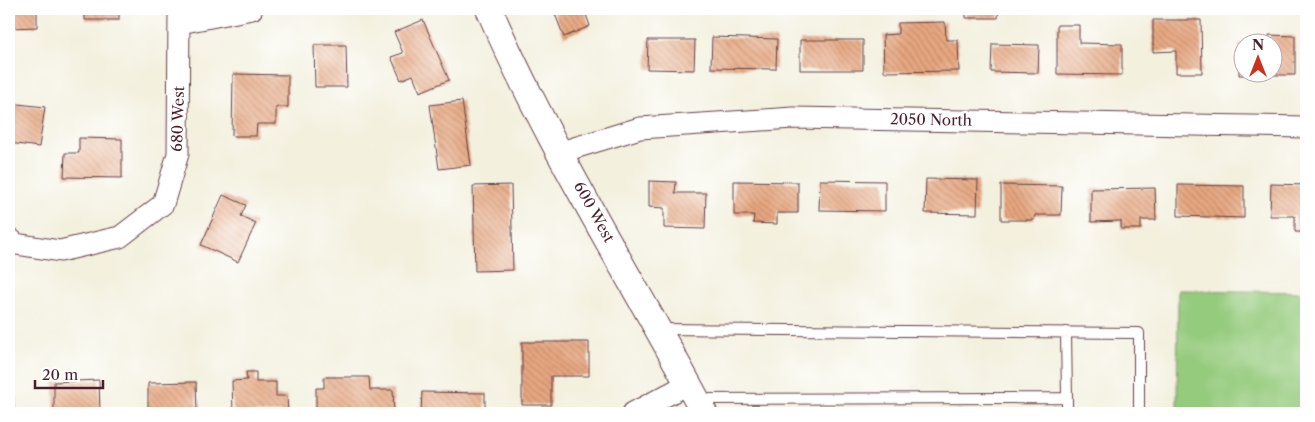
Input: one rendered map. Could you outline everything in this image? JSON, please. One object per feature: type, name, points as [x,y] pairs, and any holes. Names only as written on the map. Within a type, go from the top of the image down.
[{"type":"street","points":[[180,16],[252,9]]},
{"type":"street","name":"600 West","points":[[489,9],[506,48],[560,152],[696,399]]},
{"type":"street","name":"680 West","points":[[9,238],[16,244],[60,251],[120,237],[163,204],[178,154],[180,16]]},
{"type":"street","name":"2050 North","points":[[560,152],[640,128],[793,118],[1306,127]]},
{"type":"street","points":[[634,413],[696,399]]},
{"type":"lane","points":[[658,329],[1139,333],[1138,413]]},
{"type":"lane","points":[[1066,332],[1067,413]]},
{"type":"lane","points":[[696,399],[1067,398]]},
{"type":"green space","points":[[1178,290],[1306,292],[1306,413],[1177,413]]},
{"type":"building","points":[[9,9],[37,9],[37,27],[9,28]]},
{"type":"building","points":[[85,9],[119,9],[119,20],[85,20]]},
{"type":"building","points":[[553,9],[584,9],[590,26],[564,37]]},
{"type":"building","points":[[966,9],[999,9],[998,18],[966,18]]},
{"type":"building","points":[[423,20],[449,80],[420,92],[413,75],[401,80],[391,57],[403,53],[394,32]]},
{"type":"building","points":[[1153,20],[1201,20],[1202,73],[1176,73],[1176,51],[1153,52]]},
{"type":"building","points":[[945,22],[946,40],[958,40],[959,71],[884,72],[883,35],[898,34],[898,23]]},
{"type":"building","points":[[1057,25],[1079,25],[1079,43],[1122,44],[1122,75],[1057,74]]},
{"type":"building","points":[[1282,36],[1295,36],[1295,75],[1282,75]]},
{"type":"building","points":[[712,37],[777,39],[776,69],[711,68]]},
{"type":"building","points":[[648,40],[695,40],[694,70],[647,69]]},
{"type":"building","points":[[800,40],[863,40],[863,70],[800,70]]},
{"type":"building","points":[[992,44],[1039,45],[1038,73],[991,72]]},
{"type":"building","points":[[314,45],[346,45],[347,87],[315,87]]},
{"type":"building","points":[[233,74],[288,75],[288,107],[276,107],[276,124],[257,124],[256,136],[232,136]]},
{"type":"building","points":[[462,101],[471,165],[439,169],[430,105]]},
{"type":"building","points":[[9,103],[45,107],[39,147],[9,143]]},
{"type":"building","points":[[79,138],[122,139],[122,178],[64,177],[65,153],[79,153]]},
{"type":"building","points":[[926,179],[978,180],[977,214],[925,213]]},
{"type":"building","points":[[820,180],[885,181],[885,211],[819,210]]},
{"type":"building","points":[[649,181],[676,182],[675,193],[706,193],[705,229],[664,228],[664,208],[649,207]]},
{"type":"building","points":[[734,181],[798,182],[798,213],[777,213],[777,224],[753,223],[754,215],[734,215]]},
{"type":"building","points":[[1271,184],[1306,185],[1306,232],[1295,232],[1295,216],[1270,216]]},
{"type":"building","points":[[511,185],[513,270],[475,271],[473,186]]},
{"type":"building","points":[[1001,185],[1062,186],[1061,215],[1035,215],[1034,220],[1001,220]]},
{"type":"building","points":[[1178,185],[1244,186],[1244,218],[1178,216]]},
{"type":"building","points":[[1155,188],[1156,220],[1141,220],[1141,229],[1121,229],[1121,221],[1091,222],[1091,189]]},
{"type":"building","points":[[223,195],[246,205],[241,216],[256,223],[238,262],[201,245]]},
{"type":"building","points":[[522,342],[589,342],[589,376],[551,376],[551,405],[522,405]]},
{"type":"building","points":[[246,372],[256,372],[256,382],[276,382],[276,396],[287,396],[288,413],[233,413],[232,381],[247,380]]},
{"type":"building","points":[[9,374],[13,374],[14,413],[9,413]]},
{"type":"building","points":[[324,377],[369,377],[370,390],[393,390],[394,413],[316,413],[316,388],[324,388]]},
{"type":"building","points":[[99,380],[100,413],[54,413],[54,382]]},
{"type":"building","points":[[196,382],[197,413],[148,413],[148,383]]},
{"type":"building","points":[[422,392],[485,393],[485,413],[421,413]]}]
